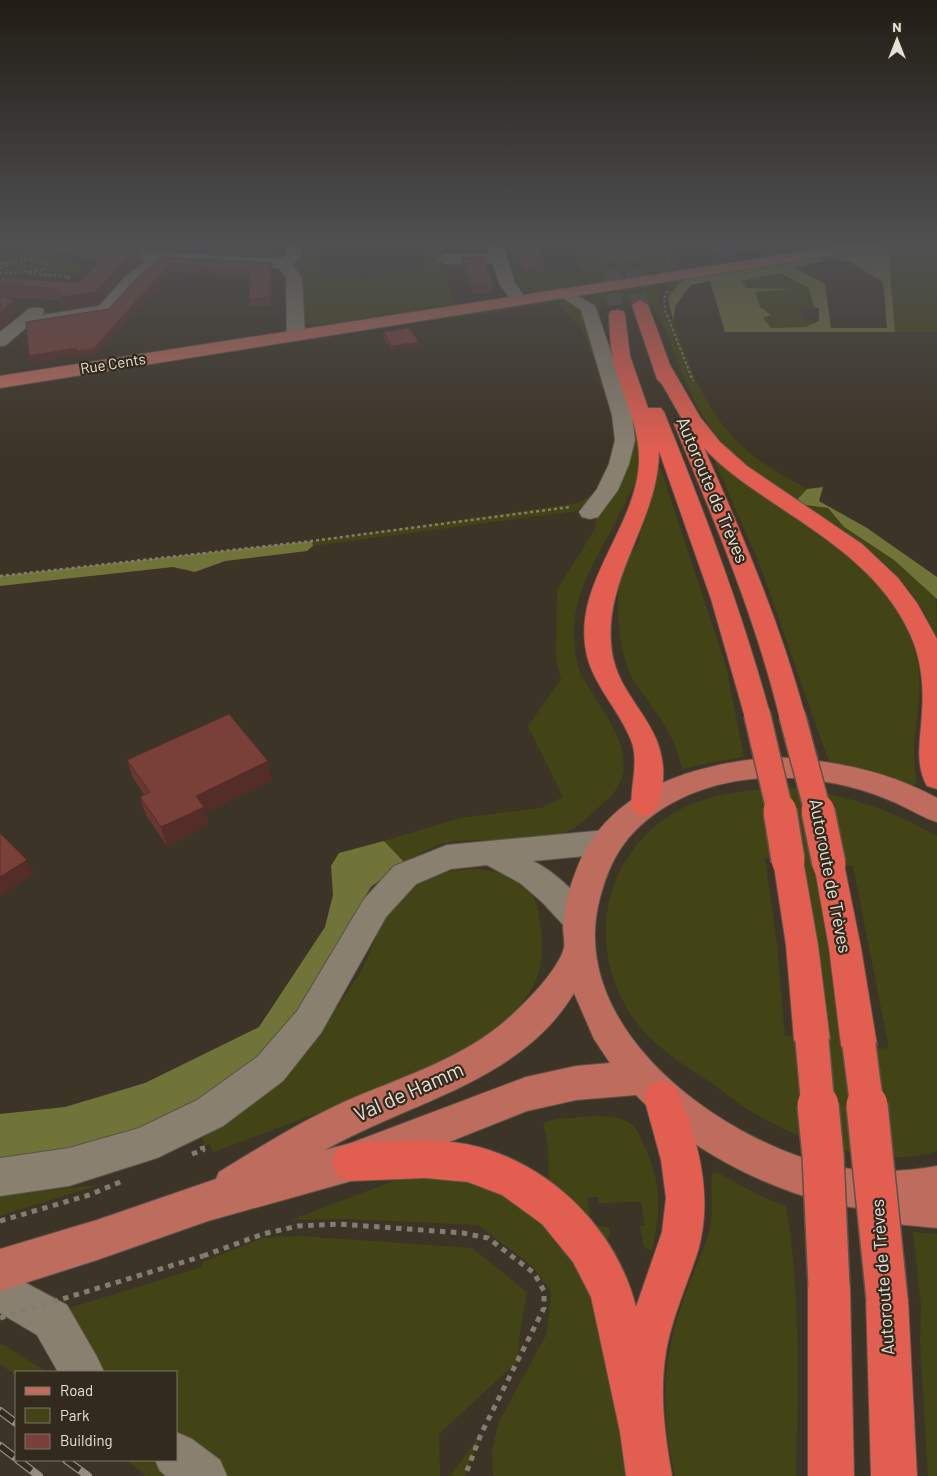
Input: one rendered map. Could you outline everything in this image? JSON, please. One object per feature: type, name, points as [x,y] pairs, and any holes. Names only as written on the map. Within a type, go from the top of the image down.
[{"type":"highway","name":"Autoroute de Trèves","points":[[616,313],[621,356],[642,415],[649,456],[644,492],[606,575],[598,614],[597,634],[599,654],[607,675],[641,730],[648,746],[651,778],[644,805]]},
{"type":"highway","name":"Autoroute de Trèves","points":[[617,313],[631,356],[714,570],[745,667],[776,791],[802,945],[823,1156],[829,1286],[831,1476]]},
{"type":"highway","name":"Autoroute de Trèves","points":[[643,313],[660,363],[745,568],[779,665],[814,791],[845,948],[874,1161],[887,1299],[894,1476]]},
{"type":"highway","points":[[660,363],[696,425],[714,447],[744,473],[848,542],[877,567],[897,594],[919,627],[933,664],[936,706],[931,753],[936,772]]},
{"type":"highway","points":[[640,1426],[641,1372],[647,1340],[682,1230],[686,1200],[683,1172],[652,1088]]},
{"type":"highway","points":[[351,1162],[427,1160],[467,1163],[500,1172],[527,1187],[559,1213],[578,1232],[611,1294],[624,1344],[649,1476]]},
{"type":"main road","name":"Rue Cents","points":[[0,382],[439,313]]},
{"type":"main road","points":[[937,811],[888,788],[850,776],[812,769],[774,767],[738,770],[704,777],[672,788],[644,805],[624,822],[606,842],[589,875],[583,892],[579,935],[586,982],[599,1014],[617,1047],[652,1088],[737,1151],[826,1184],[892,1204],[937,1208]]},
{"type":"main road","name":"Val de Hamm","points":[[208,1200],[327,1129],[458,1072],[501,1046],[534,1018],[557,990],[579,935]]},
{"type":"main road","name":"Val de Hamm","points":[[0,1270],[97,1240],[208,1200],[351,1162],[526,1094],[576,1083],[652,1088]]},
{"type":"main road","points":[[826,1184],[876,1190],[924,1189],[937,1186]]},
{"type":"street","points":[[0,341],[34,313]]},
{"type":"street","points":[[23,323],[86,313]]},
{"type":"street","points":[[295,313],[296,336]]},
{"type":"street","points":[[590,313],[622,415],[625,440],[619,464],[607,490],[593,508]]},
{"type":"street","points":[[0,1177],[70,1167],[144,1145],[210,1113],[270,1069],[310,1022],[374,908],[405,875],[447,857],[606,842]]},
{"type":"street","points":[[492,854],[531,874],[553,893],[579,935]]},
{"type":"street","points":[[0,1290],[52,1320],[81,1371]]},
{"type":"street","points":[[178,1456],[204,1476]]},
{"type":"path","points":[[667,313],[693,382]]},
{"type":"path","points":[[0,576],[593,508]]},
{"type":"path","points":[[0,1318],[203,1256],[263,1234],[298,1226],[339,1224],[463,1233],[488,1238],[534,1273],[544,1291],[544,1308],[481,1434],[465,1476]]},
{"type":"green space","points":[[301,313],[397,313],[313,326],[303,322]]},
{"type":"green space","points":[[470,313],[489,313],[448,319],[451,316]]},
{"type":"green space","points":[[567,313],[599,313],[605,335],[633,413],[639,452],[636,481],[584,583],[575,615],[574,632],[578,666],[582,676],[609,720],[622,752],[624,768],[620,783],[609,798],[581,823],[566,832],[550,838],[445,843],[404,862],[384,841],[460,818],[541,808],[563,797],[528,726],[561,679],[556,660],[557,590],[595,529],[597,512],[628,443],[596,351],[593,358],[582,329]]},
{"type":"green space","points":[[657,313],[665,313],[669,320],[673,320],[670,313],[672,313],[681,343],[699,386],[723,425],[755,457],[807,489],[797,500],[746,465],[724,444],[705,420],[691,395]]},
{"type":"green space","points":[[719,313],[768,313],[771,315],[763,318],[771,328],[806,327],[819,321],[819,313],[829,313],[831,328],[887,328],[886,313],[893,313],[895,332],[725,332]]},
{"type":"green space","points":[[768,313],[801,313],[801,319],[819,321],[806,327],[771,328],[763,318],[771,315]]},
{"type":"green space","points":[[893,313],[937,313],[937,332],[895,332]]},
{"type":"green space","points":[[593,374],[610,390],[621,432],[616,461],[603,488],[576,511],[313,546],[312,541],[578,503],[590,496],[601,486],[614,457],[617,444],[616,420],[612,408]]},
{"type":"green space","points":[[713,457],[717,457],[809,519],[866,568],[889,597],[907,628],[918,663],[919,696],[914,750],[917,784],[911,786],[863,770],[829,762],[761,568]]},
{"type":"green space","points":[[654,466],[660,467],[726,666],[744,757],[682,769],[677,751],[669,734],[633,679],[626,662],[619,627],[619,588],[629,556],[638,544]]},
{"type":"green space","points":[[823,487],[819,501],[867,528],[937,577],[937,599],[894,560],[844,527],[828,508],[805,505],[797,500],[807,489]]},
{"type":"green space","points":[[805,505],[828,508],[844,527],[894,560],[936,597],[937,640],[927,617],[899,578],[865,546]]},
{"type":"green space","points":[[312,541],[313,546],[307,551],[225,561],[195,572],[173,567],[0,586],[0,576]]},
{"type":"green space","points":[[794,788],[868,804],[902,818],[937,836],[937,1151],[915,1156],[866,1155],[816,1142],[770,1122],[745,1108],[662,1049],[651,1039],[631,1015],[612,974],[606,946],[606,918],[612,892],[622,867],[638,844],[658,824],[696,802],[723,794],[751,790]],"holes":[[[765,858],[803,861],[830,1041],[785,1036],[777,944]],[[814,862],[853,866],[889,1049],[842,1043]]]},
{"type":"green space","points":[[384,841],[404,862],[371,887],[295,1013],[262,1055],[212,1103],[131,1138],[43,1155],[0,1158],[0,1114],[65,1107],[145,1083],[259,1027],[325,927],[333,895],[331,866],[339,853]]},
{"type":"green space","points":[[487,870],[517,880],[532,894],[539,915],[542,938],[540,968],[529,993],[510,1017],[475,1043],[409,1076],[319,1113],[213,1152],[210,1143],[204,1146],[201,1134],[259,1098],[306,1054],[362,970],[388,910],[416,885],[450,871]]},
{"type":"green space","points":[[594,1116],[616,1118],[631,1124],[639,1134],[649,1157],[657,1183],[658,1196],[657,1222],[652,1251],[644,1247],[640,1226],[645,1225],[641,1202],[599,1203],[598,1197],[587,1197],[592,1226],[609,1227],[610,1236],[605,1241],[549,1186],[548,1146],[543,1123],[556,1119]]},
{"type":"green space","points":[[434,1172],[510,1194],[550,1223],[582,1264],[606,1329],[625,1476],[493,1476],[492,1450],[499,1422],[547,1333],[551,1291],[532,1266],[478,1225],[346,1219],[291,1220],[401,1178]]},
{"type":"green space","points":[[716,1172],[761,1196],[786,1206],[791,1239],[796,1307],[798,1375],[796,1476],[675,1476],[666,1412],[667,1371],[674,1329],[709,1232],[712,1175]]},
{"type":"green space","points":[[99,1185],[89,1188],[0,1216],[0,1195]]},
{"type":"green space","points":[[913,1232],[937,1234],[937,1476],[928,1476],[920,1343],[921,1307]]},
{"type":"green space","points":[[300,1236],[472,1248],[527,1292],[519,1339],[518,1361],[439,1434],[440,1476],[227,1476],[178,1438],[178,1371],[96,1371],[63,1320],[53,1313],[202,1267],[203,1262],[263,1238]]},
{"type":"green space","points":[[0,1345],[4,1345],[45,1371],[15,1371],[15,1375],[0,1364]]},
{"type":"green space","points":[[481,1434],[465,1476],[450,1476]]},
{"type":"green space","points":[[128,1461],[168,1461],[187,1476],[146,1476]]},
{"type":"building","points":[[84,313],[126,313],[93,349],[77,351],[76,348],[29,356],[26,322]]},
{"type":"building","points":[[409,328],[419,342],[392,346],[383,332]]},
{"type":"building","points":[[229,714],[268,761],[196,796],[204,807],[161,827],[140,797],[150,792],[127,760]]},
{"type":"building","points":[[0,833],[27,860],[0,877]]},
{"type":"railway","points":[[0,1411],[15,1422]]},
{"type":"railway","points":[[0,1446],[15,1457]]},
{"type":"railway","points":[[19,1461],[39,1476]]},
{"type":"railway","points":[[67,1461],[88,1476]]}]
